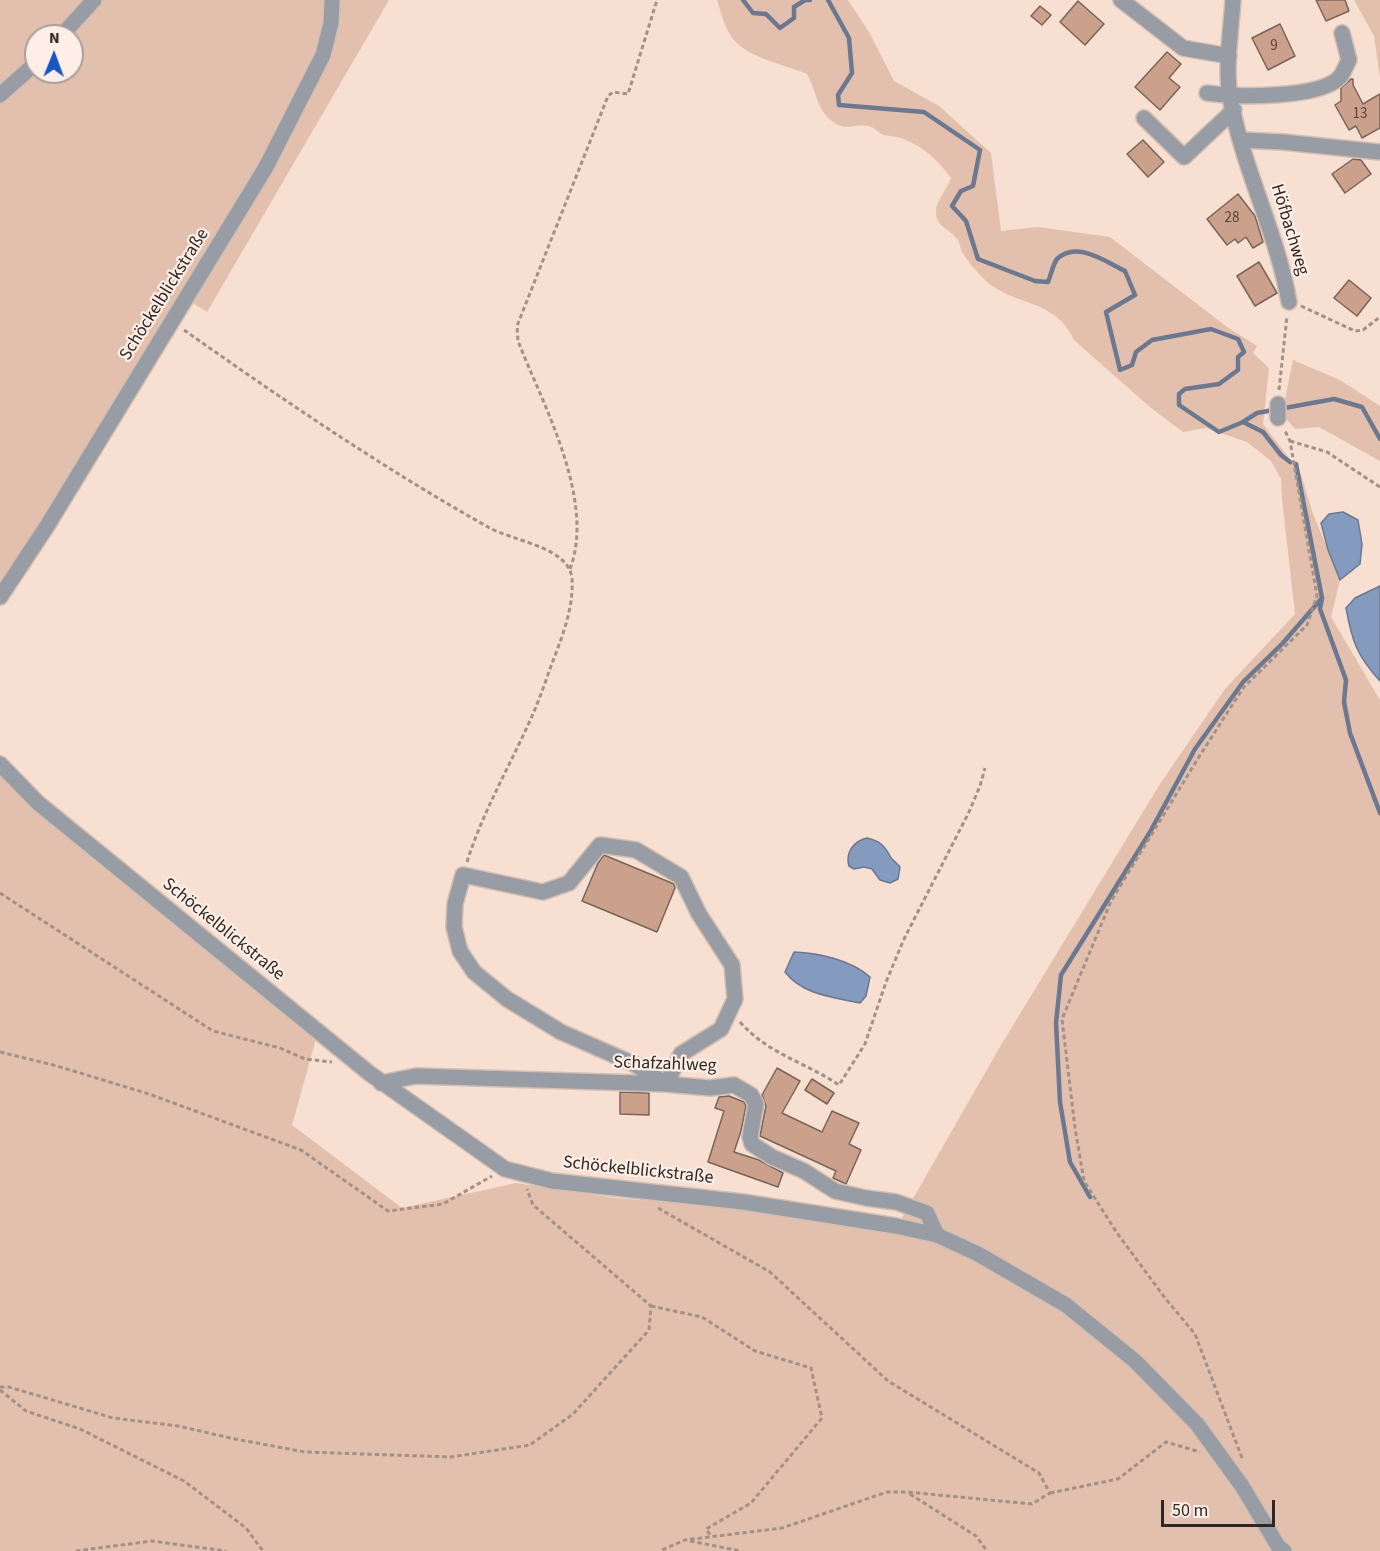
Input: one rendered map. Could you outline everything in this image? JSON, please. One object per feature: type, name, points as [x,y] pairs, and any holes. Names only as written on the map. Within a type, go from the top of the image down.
[{"type":"street","points":[[72,24],[94,0]]},
{"type":"street","name":"Schöckelblickstraße","points":[[0,597],[47,526],[266,167],[315,73],[329,35],[332,0]]},
{"type":"street","points":[[1121,0],[1183,48],[1229,56]]},
{"type":"street","name":"Höfbachweg","points":[[1233,0],[1229,56],[1232,103],[1285,278],[1289,302]]},
{"type":"street","points":[[1207,93],[1232,103],[1322,88],[1339,78],[1349,60],[1342,33]]},
{"type":"street","points":[[0,94],[24,73]]},
{"type":"street","points":[[1144,118],[1184,157],[1232,103]]},
{"type":"street","points":[[1242,140],[1380,152]]},
{"type":"street","name":"Schöckelblickstraße","points":[[0,764],[38,803],[381,1083],[513,1171],[552,1181],[743,1202],[896,1226],[937,1235],[978,1254],[1066,1305],[1135,1361],[1197,1424],[1242,1486],[1278,1546],[1284,1551]]},
{"type":"street","points":[[600,845],[636,849],[681,877],[699,914],[732,964],[735,999],[721,1029],[681,1054],[666,1084],[634,1064],[561,1032],[507,999],[474,972],[460,951],[454,927],[455,904],[463,875],[543,892],[569,884],[600,845]]},
{"type":"street","name":"Schafzahlweg","points":[[381,1083],[416,1076],[666,1084],[710,1088],[734,1085],[751,1095],[756,1104],[750,1137],[752,1144],[772,1157],[804,1171],[836,1191],[896,1202],[927,1213],[937,1235]]},
{"type":"path","points":[[570,570],[575,546],[576,510],[573,487],[563,450],[518,341],[517,326],[608,96],[613,92],[628,94],[657,0]]},
{"type":"path","points":[[1289,302],[1355,331],[1363,330],[1380,317]]},
{"type":"path","name":"Höfbachweg","points":[[1278,411],[1289,302]]},
{"type":"path","points":[[171,322],[435,495],[490,528],[553,552],[565,562],[570,570],[571,598],[557,651],[528,725],[474,839],[463,875]]},
{"type":"path","points":[[1243,1461],[1195,1334],[1117,1233],[1084,1180],[1075,1128],[1062,1019],[1111,901],[1197,760],[1243,688],[1307,625],[1317,596],[1290,441],[1327,452],[1380,487]]},
{"type":"path","points":[[730,1010],[757,1039],[769,1048],[839,1085],[865,1044],[893,966],[969,812],[985,768]]},
{"type":"path","points":[[0,893],[213,1031],[280,1048],[305,1059],[358,1064]]},
{"type":"path","points":[[0,1052],[57,1066],[149,1094],[301,1150],[388,1211],[442,1204],[513,1171],[533,1205],[651,1306],[702,1317],[755,1351],[811,1368],[822,1418],[751,1503],[706,1529],[712,1537]]},
{"type":"path","points":[[649,1206],[660,1209],[770,1272],[888,1381],[1039,1473],[1050,1493]]},
{"type":"path","points":[[0,1389],[9,1387],[113,1418],[178,1426],[305,1452],[451,1457],[530,1445],[573,1414],[649,1330],[651,1306]]},
{"type":"path","points":[[0,1389],[26,1411],[80,1429],[184,1481],[246,1528],[263,1551]]},
{"type":"path","points":[[660,1551],[685,1540],[782,1528],[887,1492],[1032,1504],[1050,1493],[1118,1479],[1166,1442],[1222,1459]]},
{"type":"path","points":[[907,1492],[976,1536],[987,1551]]},
{"type":"path","points":[[685,1540],[741,1551]]},
{"type":"path","points":[[75,1551],[152,1541],[226,1551]]},
{"type":"shaded area","points":[[0,0],[88,0],[66,24],[24,24],[24,68],[0,89]]},
{"type":"shaded area","points":[[99,0],[325,0],[324,23],[314,61],[260,164],[0,585],[0,100],[24,81],[24,84],[84,84],[84,24],[78,24]]},
{"type":"shaded area","points":[[338,0],[389,0],[207,312],[190,301],[271,170]]},
{"type":"shaded area","points":[[717,0],[848,0],[869,32],[894,81],[939,106],[991,153],[1001,231],[1038,227],[1110,237],[1227,327],[1257,346],[1253,353],[1269,368],[1263,424],[1301,474],[1312,511],[1340,580],[1331,617],[1380,700],[1380,1551],[0,1551],[0,774],[34,808],[316,1039],[292,1125],[402,1208],[516,1183],[615,1198],[743,1208],[895,1230],[1001,1045],[1160,784],[1225,689],[1295,614],[1281,479],[1271,461],[1247,442],[1206,428],[1183,432],[1151,408],[1074,340],[1066,326],[1055,316],[994,287],[974,268],[962,252],[954,235],[938,221],[936,207],[951,178],[940,165],[913,143],[884,135],[870,127],[837,125],[823,112],[807,74],[749,52],[734,40],[726,26]]},
{"type":"shaded area","points":[[1354,0],[1380,0],[1380,78],[1374,36]]},
{"type":"shaded area","points":[[1293,360],[1340,380],[1380,406],[1380,461],[1319,427],[1295,429],[1282,414]]},
{"type":"water","points":[[1343,512],[1358,520],[1362,544],[1360,564],[1340,580],[1328,550],[1321,523],[1329,514]]},
{"type":"water","points":[[1380,586],[1380,681],[1357,648],[1346,608],[1355,598]]},
{"type":"water","points":[[867,838],[881,844],[900,867],[898,879],[890,883],[880,880],[872,869],[864,867],[854,869],[849,866],[848,856],[852,848]]},
{"type":"water","points":[[794,952],[834,958],[854,966],[870,977],[866,996],[860,1003],[829,997],[800,986],[785,972]]},
{"type":"building","points":[[1316,0],[1345,0],[1349,11],[1326,21]]},
{"type":"building","points":[[1078,1],[1104,24],[1085,45],[1060,22]]},
{"type":"building","points":[[1040,6],[1051,15],[1042,25],[1031,16]]},
{"type":"building","points":[[1280,24],[1295,56],[1268,70],[1252,38]]},
{"type":"building","points":[[1167,52],[1181,64],[1169,78],[1180,87],[1160,110],[1135,87]]},
{"type":"building","points":[[1353,79],[1353,85],[1363,104],[1380,94],[1380,128],[1362,138],[1356,126],[1349,130],[1335,105],[1341,101],[1341,88]]},
{"type":"building","points":[[1143,140],[1164,162],[1148,177],[1127,154]]},
{"type":"building","points":[[1353,159],[1361,160],[1371,174],[1345,193],[1332,174]]},
{"type":"building","points":[[1238,194],[1255,216],[1263,242],[1253,248],[1246,237],[1238,243],[1235,239],[1227,245],[1207,219]]},
{"type":"building","points":[[1259,262],[1277,293],[1255,306],[1237,276]]},
{"type":"building","points":[[1349,280],[1371,298],[1357,316],[1334,298]]},
{"type":"building","points":[[604,855],[674,884],[675,888],[657,932],[582,901],[598,863]]},
{"type":"building","points":[[777,1068],[800,1081],[782,1113],[822,1132],[832,1111],[859,1123],[849,1144],[861,1150],[846,1184],[833,1178],[836,1171],[760,1136],[766,1106],[762,1095]]},
{"type":"building","points":[[812,1079],[834,1093],[827,1104],[805,1090]]},
{"type":"building","points":[[620,1092],[649,1093],[649,1115],[620,1114]]},
{"type":"building","points":[[729,1096],[744,1102],[746,1106],[734,1152],[759,1160],[783,1173],[778,1187],[708,1162],[724,1111],[715,1108],[719,1097]]},
{"type":"waterway","points":[[743,0],[753,13],[766,14],[780,28],[794,18],[794,7],[805,0],[810,0]]},
{"type":"waterway","points":[[828,0],[849,38],[852,73],[838,95],[839,105],[924,112],[980,150],[973,186],[961,191],[952,206],[966,221],[978,259],[1035,281],[1048,282],[1057,259],[1073,252],[1091,254],[1125,271],[1135,295],[1106,312],[1120,370],[1132,365],[1136,352],[1152,340],[1211,329],[1238,339],[1244,352],[1238,357],[1238,370],[1219,384],[1185,389],[1179,394],[1179,405],[1219,432],[1257,413],[1334,399],[1362,407],[1380,439]]},
{"type":"waterway","points":[[1243,422],[1263,432],[1281,455],[1290,462]]},
{"type":"waterway","points":[[1296,464],[1322,598],[1320,609],[1346,680],[1344,702],[1350,733],[1380,813]]},
{"type":"waterway","points":[[1090,1197],[1070,1162],[1060,1102],[1056,1023],[1061,975],[1150,832],[1195,749],[1243,682],[1282,644],[1322,598]]}]
